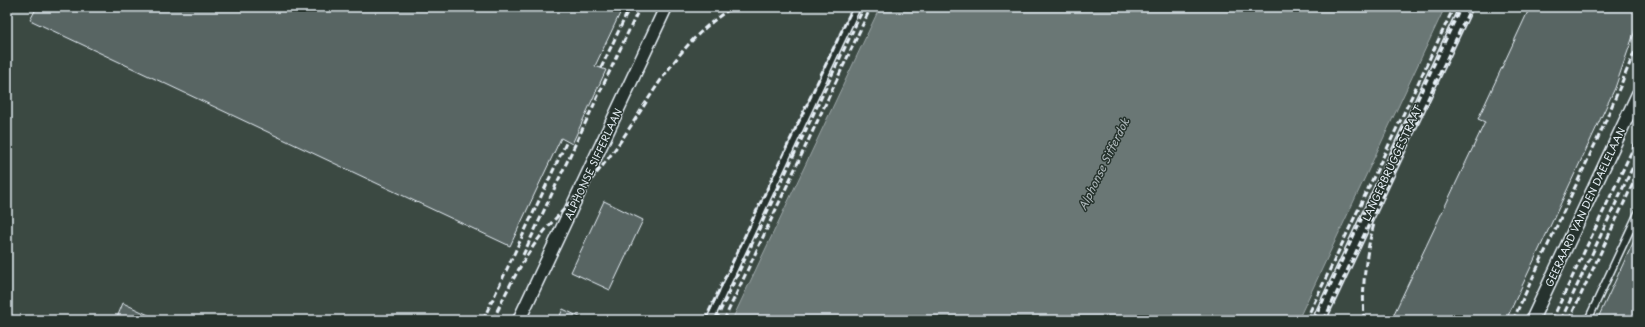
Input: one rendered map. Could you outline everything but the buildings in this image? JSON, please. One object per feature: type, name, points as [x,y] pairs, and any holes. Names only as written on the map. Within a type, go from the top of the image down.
[{"type":"street","name":"ALPHONSE SIFFERLAAN","points":[[519,320],[666,7]]},
{"type":"street","name":"LANGERBRUGGESTRAAT","points":[[1318,320],[1466,7]]},
{"type":"street","name":"GEERAARD VAN DEN DAELELAAN","points":[[1532,320],[1638,94]]},
{"type":"lane","points":[[710,320],[857,7]]},
{"type":"lane","points":[[1588,320],[1638,213]]},
{"type":"shaded area","points":[[7,7],[880,7],[732,320],[7,320]]},
{"type":"shaded area","points":[[1445,7],[1638,7],[1638,320],[1298,320]]},
{"type":"water","name":"Alphonse Sifferdok","points":[[880,7],[1445,7],[1298,320],[732,320]]},
{"type":"railway","points":[[601,68],[630,7]]},
{"type":"railway","points":[[523,255],[640,7]]},
{"type":"railway","points":[[497,311],[514,278],[533,247],[547,228],[607,160],[677,58],[693,39],[712,22],[733,7]]},
{"type":"railway","points":[[705,320],[853,7]]},
{"type":"railway","points":[[716,320],[864,7]]},
{"type":"railway","points":[[724,320],[871,7]]},
{"type":"railway","points":[[1306,320],[1454,7]]},
{"type":"railway","points":[[1314,320],[1461,7]]},
{"type":"railway","points":[[1324,320],[1471,7]]},
{"type":"railway","points":[[1513,320],[1603,127],[1638,44]]},
{"type":"railway","points":[[1552,320],[1638,138]]},
{"type":"railway","points":[[483,320],[567,141]]},
{"type":"railway","points":[[1561,320],[1638,156]]},
{"type":"railway","points":[[1569,320],[1638,173]]},
{"type":"railway","points":[[1364,320],[1363,296],[1365,272],[1368,248],[1374,224]]},
{"type":"railway","points":[[493,320],[500,306]]}]
